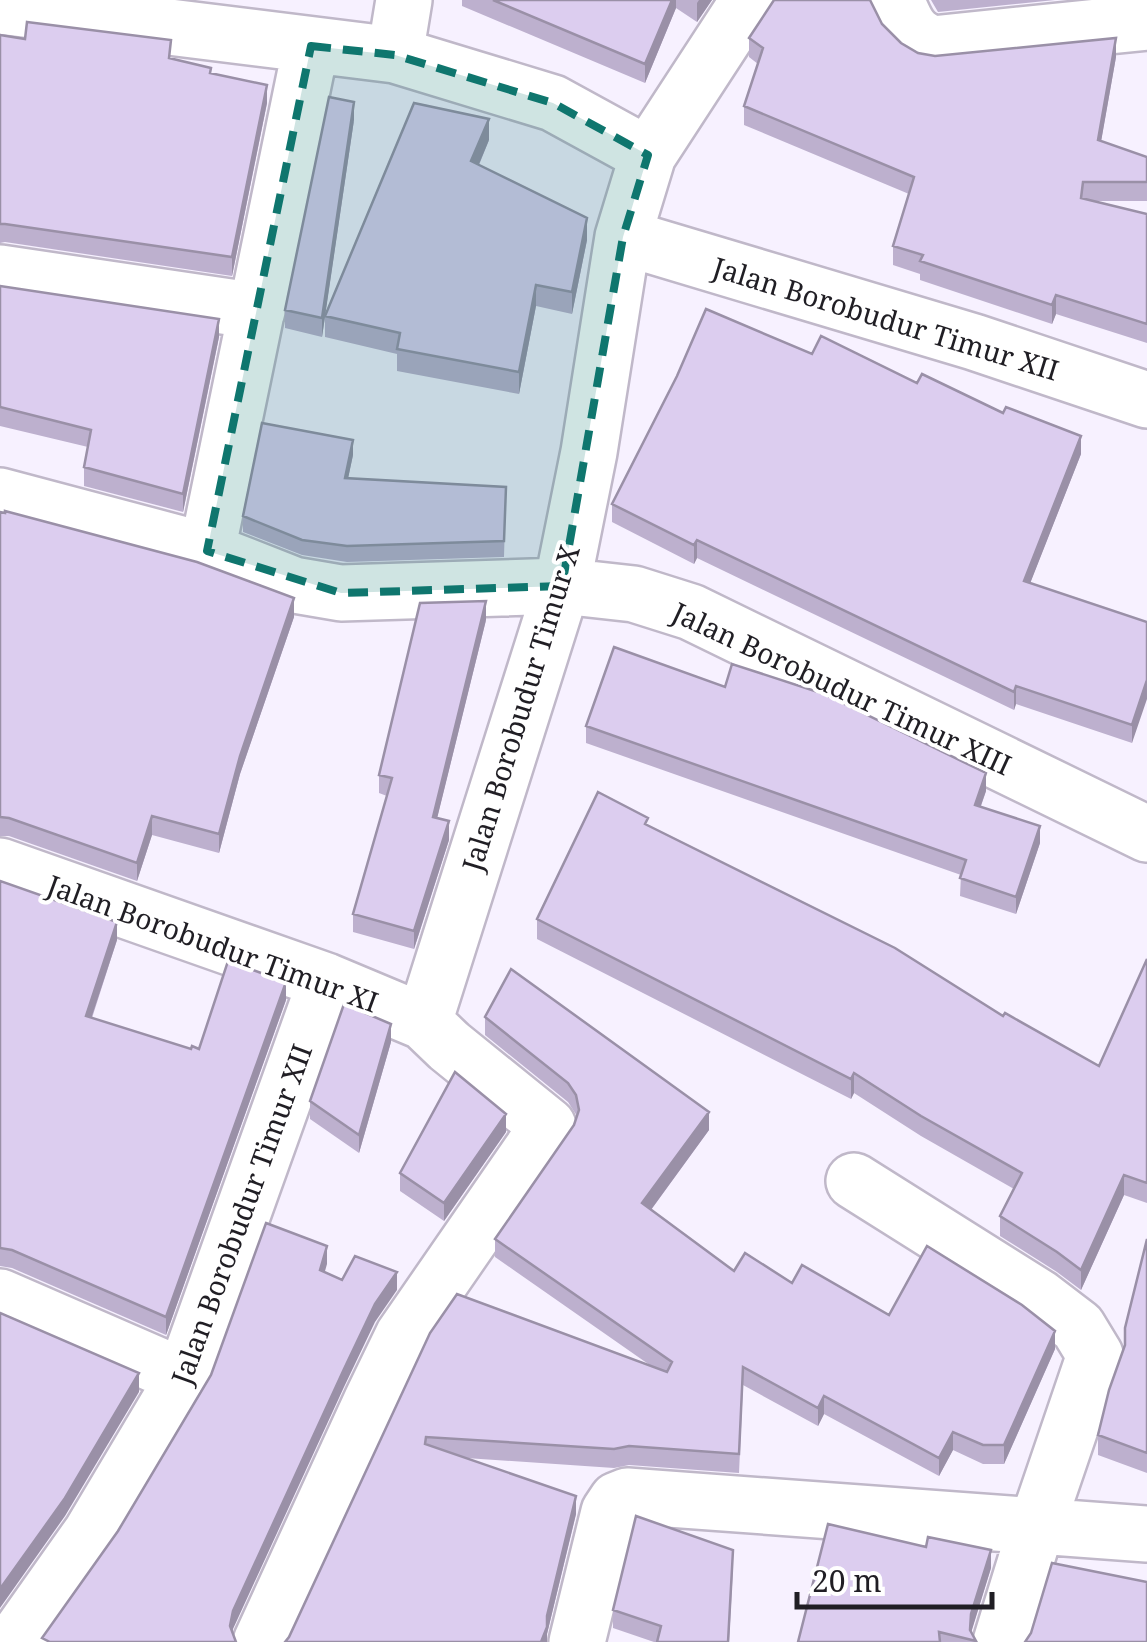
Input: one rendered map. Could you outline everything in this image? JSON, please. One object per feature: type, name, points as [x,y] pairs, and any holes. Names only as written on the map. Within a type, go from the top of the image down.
[{"type":"street","points":[[394,55],[404,0]]},
{"type":"street","name":"Jalan Borobudur Timur X","points":[[424,1022],[562,586],[589,452],[624,237],[648,155],[749,0]]},
{"type":"street","points":[[896,0],[910,31],[932,44],[1147,22]]},
{"type":"street","points":[[0,6],[394,55],[553,102],[648,155]]},
{"type":"street","points":[[208,551],[311,46]]},
{"type":"street","name":"Jalan Borobudur Timur XII","points":[[624,237],[974,342],[1147,400]]},
{"type":"street","points":[[0,273],[257,311]]},
{"type":"street","name":"Jalan Borobudur Timur XIII","points":[[0,496],[208,551],[294,585],[341,593],[562,586],[634,594],[690,612],[1147,834]]},
{"type":"street","name":"Jalan Borobudur Timur XI","points":[[0,866],[326,981],[424,1022]]},
{"type":"street","name":"Jalan Borobudur Timur XII","points":[[14,1642],[91,1533],[184,1376],[326,981]]},
{"type":"street","points":[[261,1642],[403,1336],[548,1126],[424,1022]]},
{"type":"street","points":[[854,1181],[1040,1298],[1078,1327],[1095,1355],[1001,1642]]},
{"type":"street","points":[[0,1296],[184,1376]]},
{"type":"street","points":[[577,1642],[609,1512],[618,1500],[628,1496],[1147,1534]]},
{"type":"highlighted area","points":[[311,46],[395,55],[553,103],[648,155],[623,237],[562,586],[341,593],[207,551]]},
{"type":"building","points":[[493,0],[672,0],[645,64]]},
{"type":"building","points":[[774,0],[870,0],[882,24],[901,43],[918,53],[935,56],[1116,38],[1098,140],[1147,157],[1147,182],[1083,182],[1081,198],[1147,214],[1147,324],[1056,295],[1052,305],[920,261],[923,255],[893,246],[914,177],[744,106],[763,48],[749,38]]},
{"type":"building","points":[[27,22],[171,40],[169,58],[211,68],[210,73],[267,85],[232,257],[0,224],[0,35],[25,39]]},
{"type":"building","points":[[329,97],[354,102],[322,318],[285,310]]},
{"type":"building","points":[[414,103],[489,119],[471,161],[587,218],[572,292],[536,285],[519,372],[397,349],[400,333],[325,316]]},
{"type":"building","points":[[0,286],[219,319],[183,494],[84,467],[91,430],[0,407]]},
{"type":"building","points":[[706,309],[812,354],[821,336],[917,383],[922,374],[1003,413],[1006,407],[1081,436],[1024,581],[1147,622],[1147,680],[1132,725],[1016,686],[1014,692],[697,540],[694,545],[612,504]]},
{"type":"building","points":[[262,423],[353,440],[345,478],[506,487],[504,541],[347,546],[302,540],[243,516]]},
{"type":"building","points":[[0,512],[197,562],[294,598],[240,756],[219,834],[152,816],[137,863],[0,817]]},
{"type":"building","points":[[486,601],[433,817],[449,821],[414,931],[353,914],[392,778],[379,775],[420,603]]},
{"type":"building","points":[[614,647],[725,687],[732,664],[824,694],[986,773],[975,805],[1040,826],[1016,897],[960,878],[966,860],[586,726]]},
{"type":"building","points":[[598,792],[648,818],[645,824],[895,948],[1003,1016],[1005,1013],[1099,1066],[1147,959],[1147,1183],[1124,1175],[1081,1270],[1000,1216],[1022,1173],[854,1073],[851,1079],[537,919]]},
{"type":"building","points":[[0,881],[117,922],[86,1016],[199,1049],[228,961],[286,982],[166,1317],[0,1248]]},
{"type":"building","points":[[511,969],[709,1112],[642,1203],[734,1271],[745,1253],[792,1283],[802,1265],[889,1315],[927,1246],[1022,1305],[1055,1331],[1004,1445],[983,1445],[953,1432],[939,1458],[824,1396],[818,1408],[743,1367],[739,1454],[426,1437],[425,1444],[576,1496],[541,1642],[285,1642],[430,1333],[457,1294],[667,1372],[672,1362],[495,1239],[574,1125],[579,1110],[568,1083],[485,1017]]},
{"type":"building","points":[[344,1004],[391,1024],[359,1135],[310,1101]]},
{"type":"building","points":[[455,1072],[506,1114],[444,1203],[400,1173]]},
{"type":"building","points":[[266,1223],[327,1246],[320,1270],[342,1280],[355,1256],[397,1272],[375,1304],[233,1611],[230,1626],[236,1642],[50,1642],[42,1638],[118,1531],[211,1375]]},
{"type":"building","points":[[1147,1239],[1147,1453],[1098,1435],[1125,1345],[1125,1328]]},
{"type":"building","points":[[0,1313],[139,1373],[65,1498],[0,1589]]},
{"type":"building","points":[[636,1516],[733,1550],[728,1642],[657,1642],[661,1626],[613,1610]]},
{"type":"building","points":[[828,1524],[926,1547],[928,1537],[991,1550],[971,1614],[970,1630],[976,1641],[939,1632],[940,1642],[798,1642]]},
{"type":"building","points":[[1052,1563],[1147,1582],[1147,1642],[1025,1642]]}]
